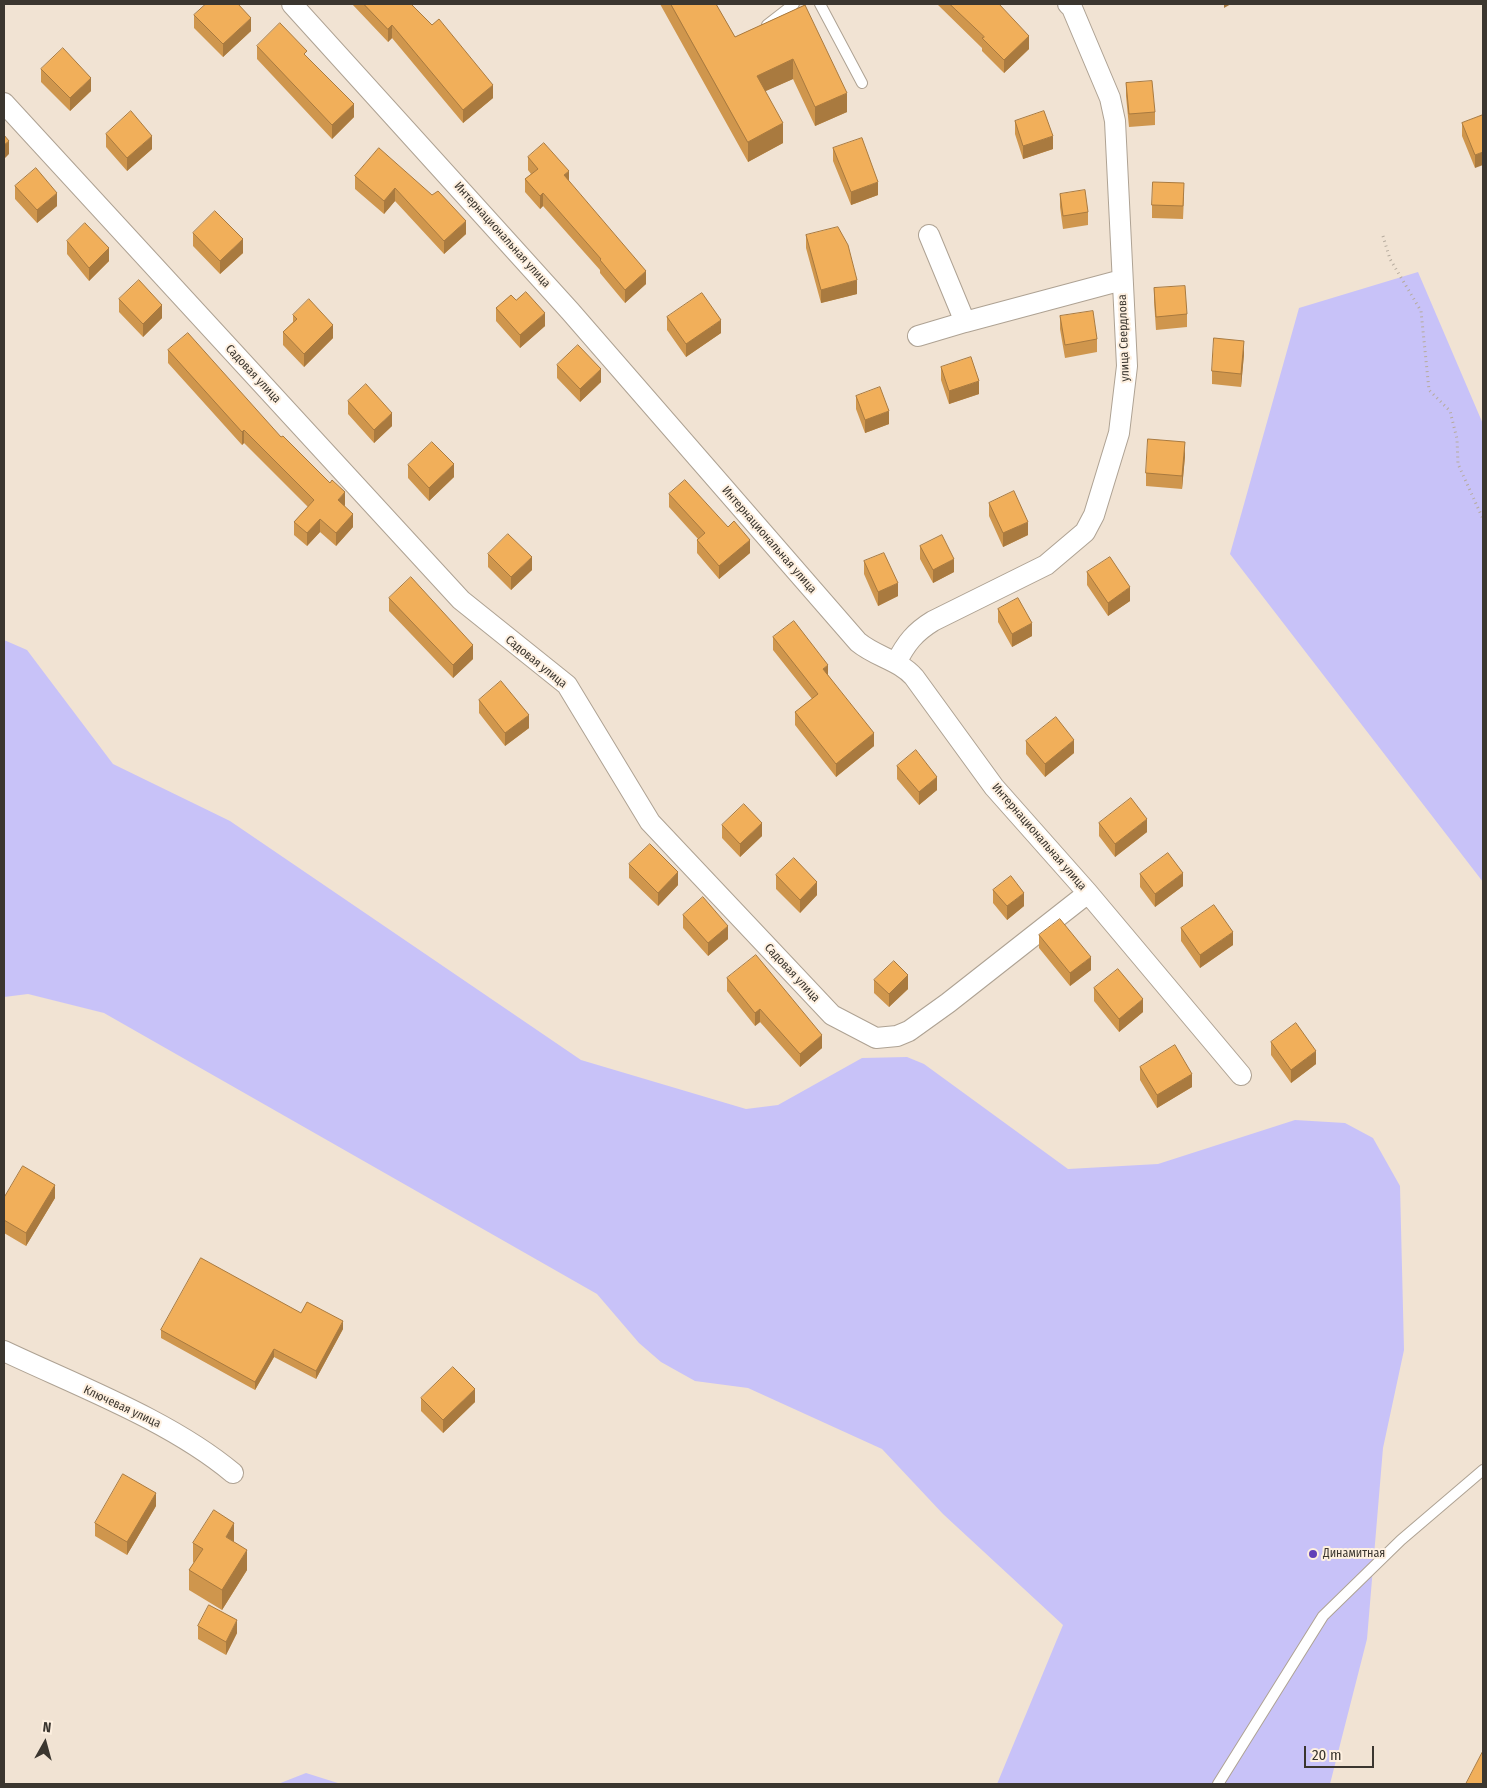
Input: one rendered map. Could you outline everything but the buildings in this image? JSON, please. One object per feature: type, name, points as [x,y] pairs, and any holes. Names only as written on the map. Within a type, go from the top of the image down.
[{"type":"street","name":"Интернациональная улица","points":[[292,4],[570,311],[858,642],[868,650],[896,663],[914,677],[994,787],[1088,893],[1241,1075]]},
{"type":"street","name":"улица Свердлова","points":[[896,663],[905,645],[917,631],[933,621],[1046,565],[1085,532],[1094,515],[1119,433],[1126,391],[1127,366],[1115,122],[1110,98],[1074,5]]},
{"type":"street","name":"Садовая улица","points":[[4,102],[461,600],[567,685],[650,822],[832,1015],[876,1038],[897,1036],[942,1008],[1088,893]]},
{"type":"street","points":[[929,235],[965,322]]},
{"type":"street","points":[[918,336],[1122,280]]},
{"type":"street","name":"Ключевая улица","points":[[4,1351],[163,1426],[211,1455],[233,1474]]},
{"type":"lane","points":[[759,32],[794,4]]},
{"type":"lane","points":[[820,4],[862,83]]},
{"type":"lane","points":[[1218,1784],[1323,1616],[1401,1540],[1483,1470]]},
{"type":"path","points":[[1383,236],[1390,259],[1421,311],[1429,390],[1450,411],[1457,439],[1458,464],[1483,519]]},
{"type":"shaded area","points":[[1418,272],[1483,424],[1483,882],[1230,554],[1299,308]]},
{"type":"shaded area","points":[[4,640],[27,650],[113,764],[230,821],[581,1060],[746,1109],[778,1105],[862,1058],[907,1057],[924,1064],[1068,1169],[1158,1164],[1295,1120],[1345,1123],[1373,1138],[1400,1186],[1404,1350],[1383,1448],[1367,1639],[1330,1784],[997,1784],[1063,1625],[943,1514],[882,1449],[748,1388],[695,1381],[661,1362],[639,1343],[597,1294],[104,1013],[28,994],[4,997]]},
{"type":"shaded area","points":[[306,1773],[341,1784],[278,1784]]},
{"type":"place","name":"Динамитная","points":[[1313,1554]]}]
